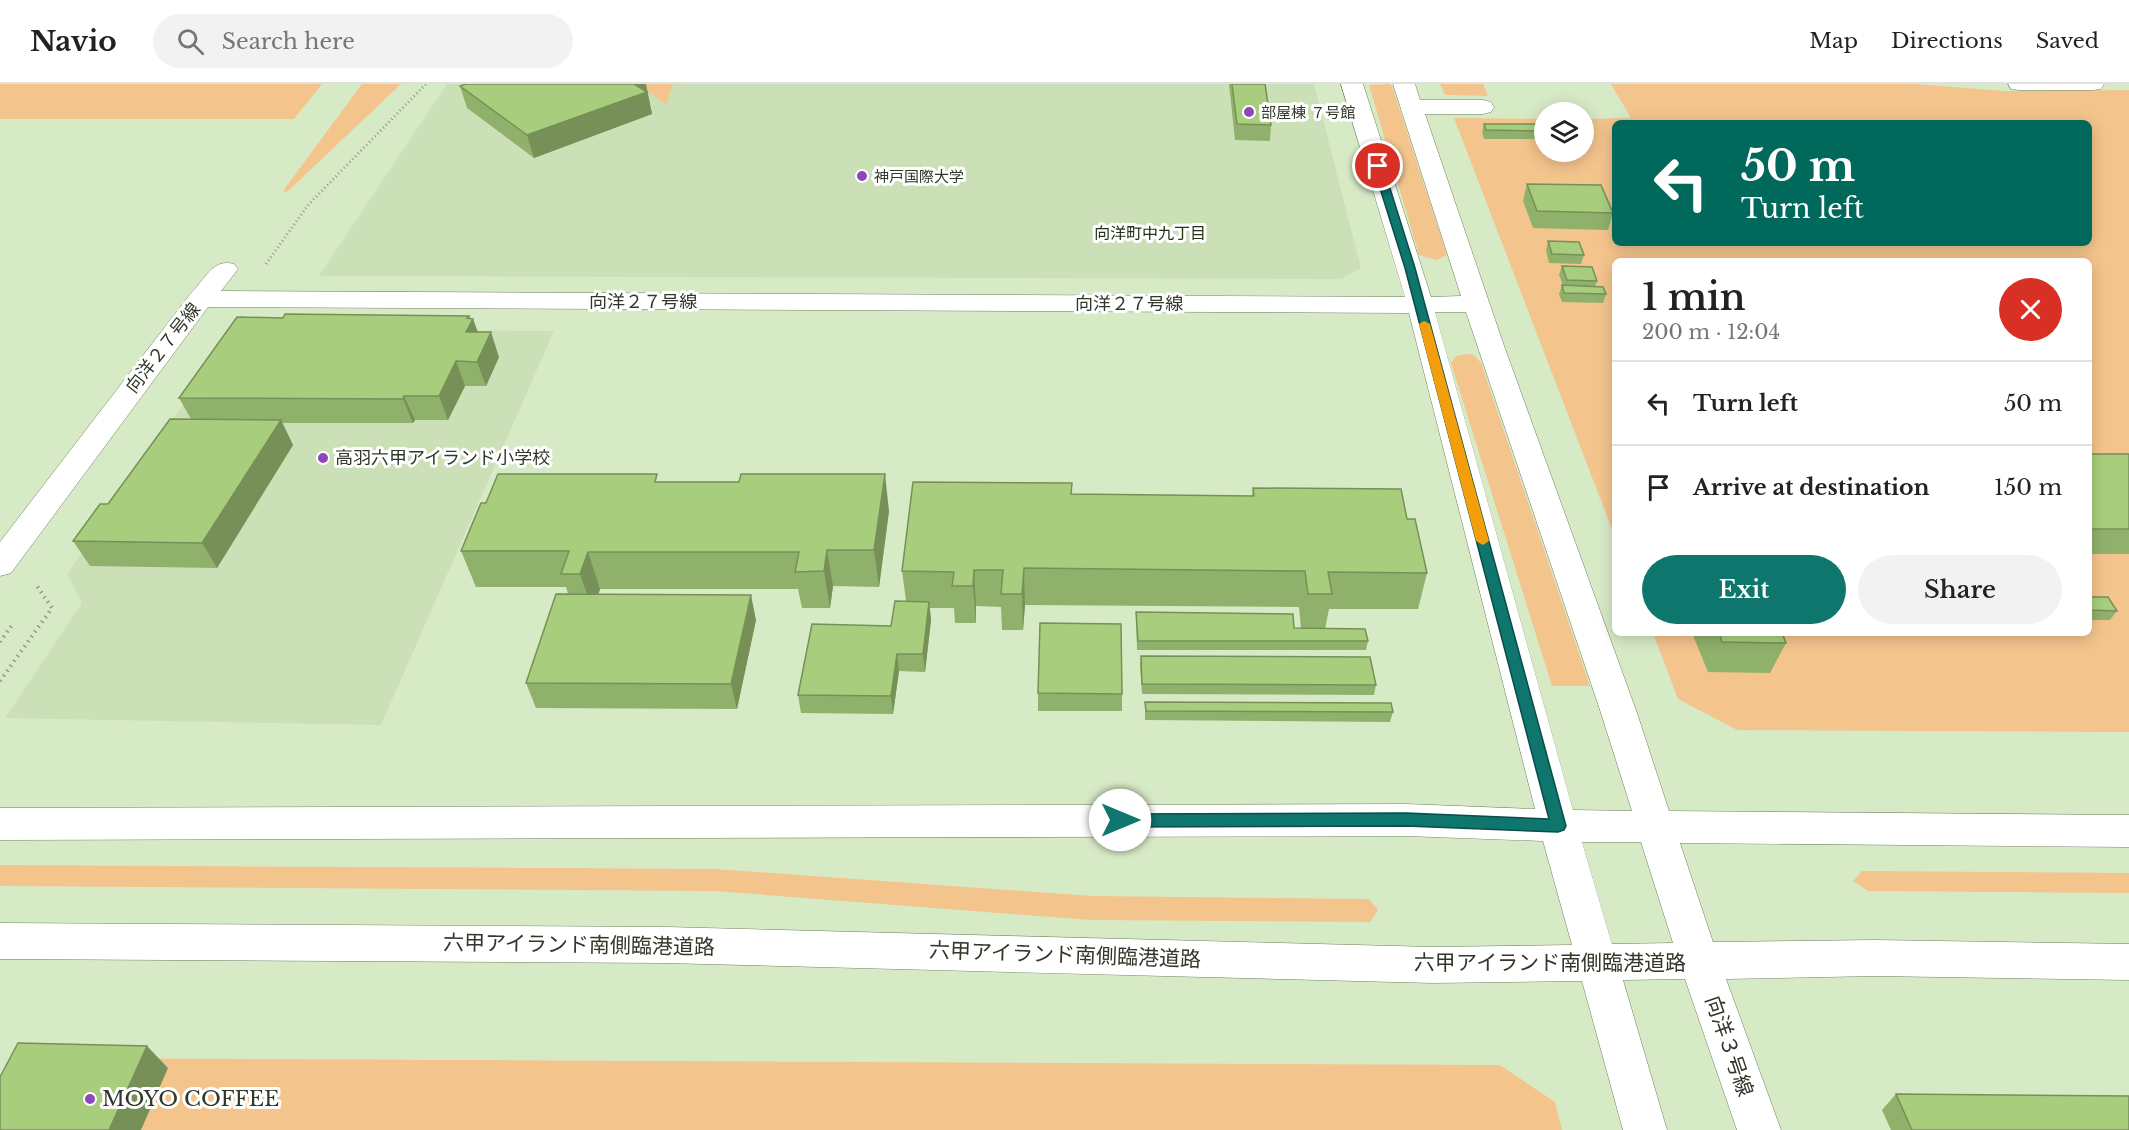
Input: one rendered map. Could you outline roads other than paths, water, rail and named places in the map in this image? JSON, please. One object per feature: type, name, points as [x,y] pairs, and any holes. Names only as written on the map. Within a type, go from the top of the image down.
[{"type":"street","points":[[1352,84],[1410,268],[1558,826],[1645,1130]]},
{"type":"street","name":"向洋３号線","points":[[1404,84],[1476,304],[1759,1130]]},
{"type":"street","points":[[2019,84],[2093,84]]},
{"type":"street","points":[[1411,107],[1484,107]]},
{"type":"street","points":[[200,298],[225,269]]},
{"type":"street","name":"向洋２７号線","points":[[0,565],[200,298],[1476,304]]},
{"type":"street","points":[[0,824],[1406,820],[1558,826],[1654,825],[2129,831]]},
{"type":"street","name":"六甲アイランド南側臨港道路","points":[[0,941],[666,945],[1433,965],[1875,958],[2129,962]]},
{"type":"place","name":"部屋棟 ７号館","points":[[1249,112]]},
{"type":"place","name":"神戸国際大学","points":[[862,176]]},
{"type":"place","name":"高羽六甲アイランド小学校","points":[[323,458]]},
{"type":"place","name":"MOYO COFFEE","points":[[90,1099]]},
{"type":"district","name":"向洋町中九丁目","points":[[1150,233]]}]
